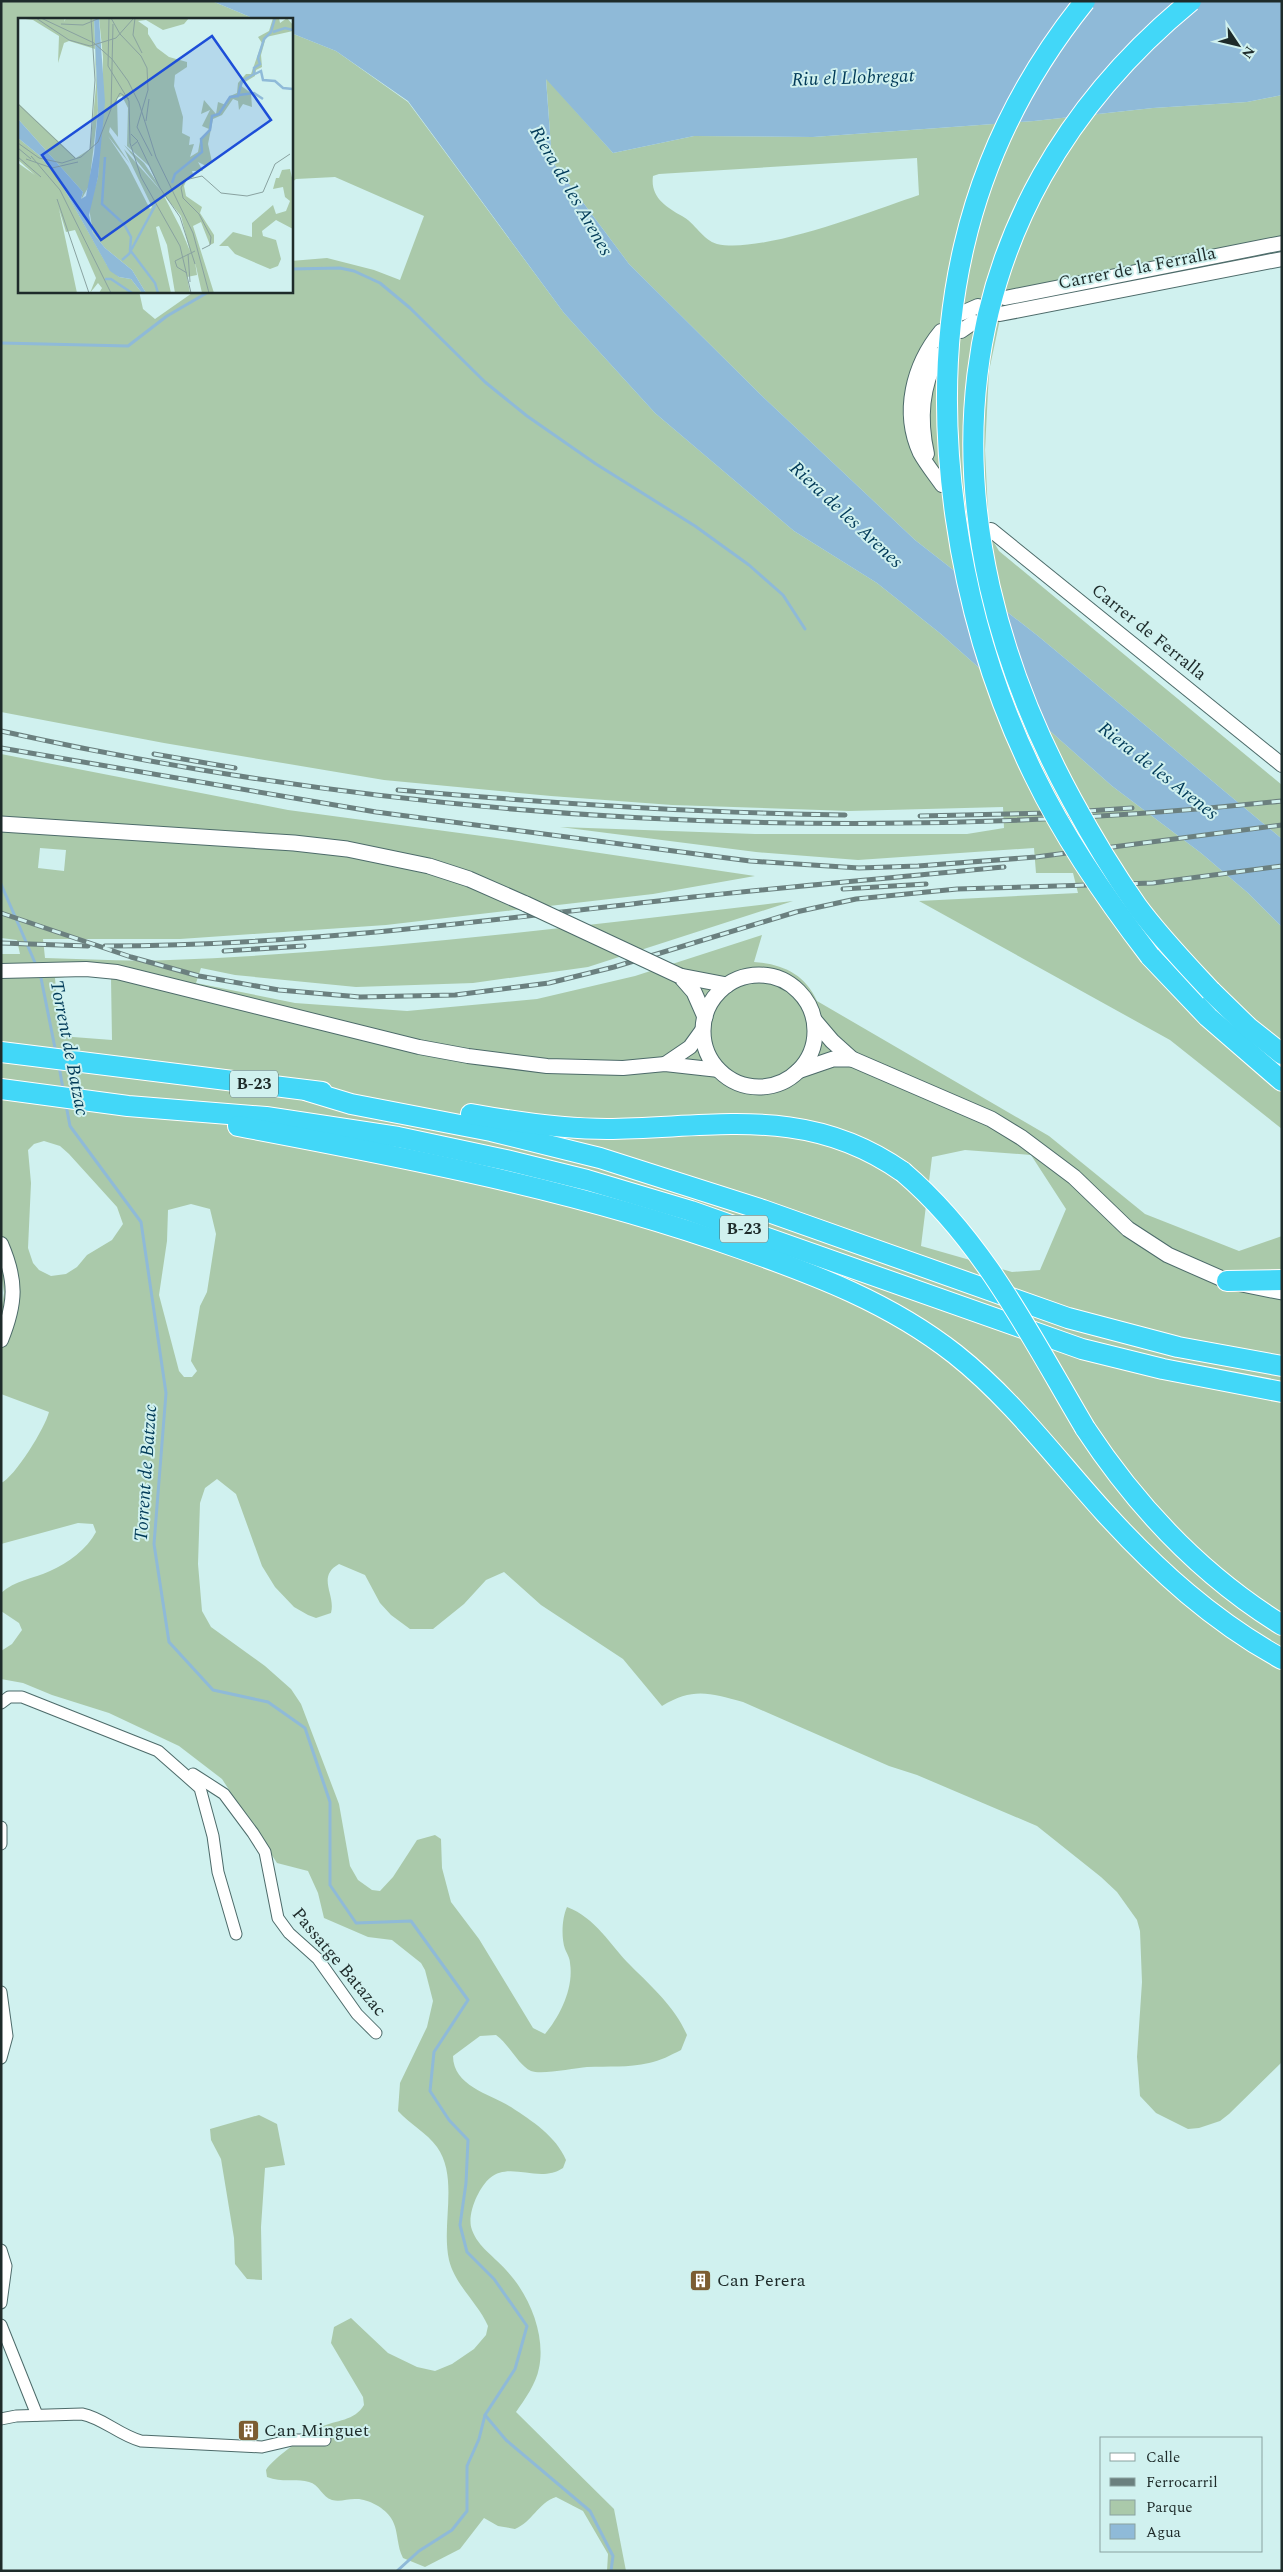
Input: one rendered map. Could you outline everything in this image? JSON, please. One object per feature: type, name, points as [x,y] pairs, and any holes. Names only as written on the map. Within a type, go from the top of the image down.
[{"type":"highway","points":[[1085,1],[1043,59],[1011,115],[984,178],[964,245],[953,306],[949,368],[949,436],[956,511],[968,584],[988,659],[1019,742],[1035,777],[1080,857],[1134,934],[1170,979],[1239,1049],[1282,1098]]},
{"type":"highway","points":[[1191,1],[1144,42],[1100,90],[1058,146],[1029,200],[1006,255],[989,309],[976,384],[973,457],[978,525],[991,592],[1011,664],[1042,742],[1106,860],[1139,908],[1211,991],[1252,1023],[1282,1054]]},
{"type":"highway","points":[[1252,1023],[1282,1038]]},
{"type":"highway","points":[[1239,1049],[1282,1082]]},
{"type":"highway","name":"B-23","points":[[1,1052],[308,1091],[351,1104],[491,1131],[609,1161],[763,1210],[1038,1309],[1149,1340],[1282,1366]]},
{"type":"highway","name":"B-23","points":[[1,1089],[195,1115],[266,1117],[398,1137],[577,1177],[726,1223],[1082,1349],[1192,1375],[1282,1392]]},
{"type":"highway","points":[[308,1091],[358,1093],[488,1117],[576,1127],[627,1128],[743,1123],[792,1126],[850,1142],[886,1160],[903,1172],[939,1205],[982,1258],[1085,1428],[1137,1499],[1179,1544],[1236,1595],[1282,1625]]},
{"type":"highway","points":[[195,1115],[450,1167],[581,1198],[720,1241],[809,1273],[863,1296],[910,1322],[975,1370],[1013,1407],[1103,1510],[1158,1569],[1221,1621],[1282,1659]]},
{"type":"highway","points":[[1227,1280],[1282,1280]]},
{"type":"main road","points":[[1,824],[294,843],[347,849],[429,866],[469,878],[680,976],[727,985]]},
{"type":"main road","points":[[704,1023],[713,1000],[727,985],[748,975],[761,974],[785,981],[804,997],[815,1021],[832,1041],[852,1058],[1000,1124],[1058,1164],[1128,1228],[1153,1246],[1188,1266],[1227,1280],[1282,1292]]},
{"type":"main road","points":[[680,976],[694,992],[704,1023],[707,1051],[719,1070],[735,1081],[754,1086],[779,1083],[798,1071],[833,1059],[852,1058]]},
{"type":"main road","points":[[798,1071],[807,1060],[813,1046],[815,1021]]},
{"type":"street","name":"Carrer de la Ferralla","points":[[1005,298],[1282,243]]},
{"type":"street","name":"Carrer de la Ferralla","points":[[1000,314],[1282,259]]},
{"type":"street","points":[[962,313],[978,306]]},
{"type":"street","points":[[962,331],[974,322]]},
{"type":"street","points":[[941,331],[920,361],[911,406],[914,437],[921,455],[942,485]]},
{"type":"street","points":[[931,469],[925,443],[922,405],[924,388],[938,355]]},
{"type":"street","name":"Carrer de Ferralla","points":[[991,530],[1282,765]]},
{"type":"street","points":[[1,971],[86,969],[117,972],[419,1047],[502,1061],[547,1066],[607,1068],[644,1067],[664,1064],[719,1070]]},
{"type":"street","points":[[664,1064],[690,1047],[704,1023]]},
{"type":"street","points":[[1,1244],[13,1276],[14,1294],[12,1312],[1,1340]]},
{"type":"street","name":"Passatge Batazac","points":[[2,1702],[9,1698],[22,1697],[158,1751],[224,1794],[265,1852],[278,1918],[289,1933],[318,1959],[357,2014],[376,2034]]},
{"type":"street","name":"Passatge Batazac","points":[[158,1751],[200,1788],[213,1836],[220,1880],[236,1934]]},
{"type":"street","points":[[1,1826],[1,1844]]},
{"type":"street","points":[[1,1992],[7,2036],[1,2058]]},
{"type":"street","points":[[1,2250],[6,2266],[1,2303]]},
{"type":"street","points":[[1,2325],[37,2415]]},
{"type":"street","points":[[1,2419],[37,2415],[82,2414],[92,2416],[122,2434],[141,2441],[262,2447],[292,2440],[325,2440]]},
{"type":"green space","points":[[1,1],[212,1],[253,18],[18,18],[18,292],[139,292],[143,309],[155,319],[194,292],[292,292],[292,261],[327,258],[374,270],[400,280],[424,216],[335,177],[296,179],[292,182],[292,33],[336,51],[408,102],[564,313],[655,413],[794,531],[877,583],[941,634],[1112,786],[1201,853],[1248,893],[1282,927],[1282,1129],[1170,1040],[919,901],[1078,893],[1073,873],[1036,873],[1034,848],[858,860],[756,852],[560,827],[755,834],[967,834],[1004,828],[1003,807],[849,811],[672,805],[551,796],[384,780],[164,743],[1,712]]},
{"type":"green space","points":[[546,78],[613,153],[694,136],[813,137],[1034,121],[1153,108],[1247,102],[1282,95],[1282,264],[1000,319],[989,371],[985,450],[989,534],[999,551],[1282,785],[1282,839],[1038,636],[915,540],[760,394],[629,264],[552,161]],"holes":[[[917,158],[919,195],[847,220],[789,237],[761,243],[717,244],[707,239],[687,219],[670,209],[660,200],[654,190],[653,176],[659,174]]]},
{"type":"green space","points":[[1,754],[288,810],[512,840],[755,876],[653,894],[386,925],[180,939],[43,939],[45,958],[154,961],[326,951],[404,944],[793,901],[588,967],[473,983],[356,987],[235,975],[201,968],[196,983],[295,1003],[407,1011],[537,999],[635,976],[762,935],[754,962],[774,965],[792,972],[806,984],[817,1001],[1049,1136],[1145,1214],[1239,1251],[1282,1236],[1282,2062],[1229,2114],[1220,2121],[1199,2128],[1188,2129],[1156,2113],[1140,2096],[1137,2057],[1142,1982],[1140,1931],[1137,1920],[1117,1892],[1037,1826],[917,1775],[889,1766],[743,1702],[711,1694],[693,1694],[683,1696],[662,1706],[623,1659],[541,1605],[504,1572],[486,1580],[464,1604],[433,1629],[410,1629],[391,1615],[380,1603],[365,1575],[339,1564],[332,1569],[328,1580],[332,1606],[331,1613],[316,1618],[308,1615],[294,1607],[275,1587],[262,1566],[236,1494],[217,1479],[205,1488],[200,1503],[198,1564],[202,1611],[211,1627],[265,1666],[291,1689],[301,1704],[339,1804],[350,1866],[358,1880],[372,1890],[380,1891],[393,1877],[417,1840],[435,1835],[441,1839],[442,1868],[451,1902],[479,1939],[533,2028],[545,2034],[561,2010],[568,1992],[571,1972],[563,1933],[563,1922],[567,1907],[586,1918],[602,1933],[623,1958],[670,2006],[687,2035],[681,2050],[657,2061],[633,2066],[587,2067],[543,2072],[531,2071],[522,2064],[496,2035],[480,2036],[453,2056],[459,2075],[466,2082],[511,2107],[535,2124],[550,2136],[562,2151],[566,2160],[563,2168],[554,2172],[535,2174],[507,2172],[498,2173],[490,2178],[478,2194],[472,2209],[471,2224],[478,2242],[506,2270],[522,2291],[538,2329],[541,2355],[538,2374],[530,2391],[516,2412],[614,2509],[626,2571],[607,2571],[608,2554],[583,2511],[556,2497],[544,2504],[526,2522],[515,2529],[498,2526],[484,2518],[460,2549],[425,2567],[403,2558],[394,2523],[385,2511],[375,2504],[360,2499],[332,2500],[312,2483],[299,2480],[278,2480],[267,2477],[266,2470],[270,2465],[291,2447],[321,2427],[356,2414],[364,2405],[363,2397],[331,2343],[334,2327],[351,2318],[388,2353],[417,2367],[435,2371],[452,2364],[474,2349],[486,2335],[488,2326],[456,2278],[449,2260],[447,2246],[448,2187],[444,2159],[433,2142],[398,2111],[400,2083],[427,2027],[433,2001],[425,1970],[421,1963],[392,1940],[368,1937],[324,1918],[318,1893],[308,1871],[277,1863],[222,1779],[179,1746],[109,1713],[52,1695],[23,1683],[1,1679],[1,1651],[12,1644],[22,1630],[19,1623],[1,1611],[1,1593],[12,1585],[44,1574],[64,1564],[82,1550],[96,1532],[93,1524],[78,1523],[1,1544],[1,1483],[14,1472],[29,1451],[42,1429],[49,1412],[1,1394],[1,1311],[4,1293],[1,1273],[1,954],[20,954],[17,940],[1,938]],"holes":[[[40,848],[66,850],[64,871],[38,868]],[[96,974],[111,978],[112,1040],[60,1036],[55,978]],[[44,1141],[60,1146],[69,1154],[117,1207],[123,1224],[112,1240],[87,1255],[77,1267],[66,1274],[51,1276],[39,1270],[33,1263],[28,1248],[31,1183],[28,1150],[34,1144]],[[965,1150],[1031,1155],[1066,1209],[1040,1270],[1012,1272],[921,1246],[932,1157]],[[191,1204],[210,1209],[216,1234],[207,1292],[200,1306],[191,1361],[197,1371],[192,1377],[184,1377],[179,1371],[159,1295],[167,1241],[168,1210]]]},
{"type":"green space","points":[[259,2115],[277,2124],[285,2165],[265,2168],[261,2227],[262,2280],[247,2279],[235,2264],[234,2238],[221,2159],[211,2140],[210,2129]]},
{"type":"water","points":[[212,1],[1282,1],[1282,95],[1247,102],[1153,108],[1034,121],[813,137],[694,136],[613,153],[546,79],[552,161],[629,264],[760,394],[915,540],[1038,636],[1282,839],[1282,927],[1248,893],[1201,853],[1112,786],[941,634],[877,583],[794,531],[655,413],[564,313],[408,101],[336,51],[292,33],[292,18],[253,18]]},
{"type":"waterway","points":[[292,269],[340,268],[354,271],[380,283],[410,308],[485,382],[527,416],[596,464],[695,526],[749,565],[783,595],[805,629]]},
{"type":"waterway","points":[[1,343],[128,346],[167,316],[208,292]]},
{"type":"waterway","name":"Torrent de Batzac","points":[[1,884],[36,965]]},
{"type":"waterway","name":"Torrent de Batzac","points":[[40,973],[56,1053]]},
{"type":"waterway","name":"Torrent de Batzac","points":[[59,1066],[63,1089]]},
{"type":"waterway","name":"Torrent de Batzac","points":[[66,1105],[70,1126],[141,1222],[166,1393],[154,1544],[169,1642],[213,1690],[268,1702],[305,1728],[330,1802],[330,1885],[356,1923],[411,1921],[468,2000],[434,2052],[430,2091],[449,2120],[468,2140],[466,2183],[460,2225],[467,2252],[494,2279],[527,2326],[515,2369],[485,2415],[506,2440],[590,2511],[613,2556],[611,2571]]},
{"type":"waterway","points":[[397,2571],[419,2551],[452,2530],[467,2511],[467,2466],[479,2439],[485,2415]]},
{"type":"railway","points":[[1,731],[159,763],[318,788],[478,806],[638,818],[800,823],[961,822],[1122,815],[1282,801]]},
{"type":"railway","points":[[1,748],[376,812],[750,861],[859,868],[918,866],[1036,857],[1282,825]]},
{"type":"railway","points":[[154,754],[235,768]]},
{"type":"railway","points":[[398,790],[622,807],[845,815]]},
{"type":"railway","points":[[1087,811],[1132,808]]},
{"type":"railway","points":[[920,816],[1050,813]]},
{"type":"railway","points":[[1,913],[131,957],[199,976],[279,990],[360,997],[455,995],[549,983],[614,967],[796,912],[856,899],[957,889],[1153,883],[1282,866]]},
{"type":"railway","points":[[105,946],[253,941],[400,930],[732,893],[1004,867]]},
{"type":"railway","points":[[843,889],[926,884]]},
{"type":"railway","points":[[1,943],[88,946]]},
{"type":"railway","points":[[224,951],[304,946]]},
{"type":"place","name":"Can Perera","points":[[701,2280]]},
{"type":"place","name":"Can Minguet","points":[[248,2430]]},
{"type":"water label","name":"Riu el Llobregat","points":[[853,78]]},
{"type":"water label","name":"Riera de les Arenes","points":[[571,191]]},
{"type":"water label","name":"Riera de les Arenes","points":[[846,515]]},
{"type":"water label","name":"Riera de les Arenes","points":[[1158,771]]}]
